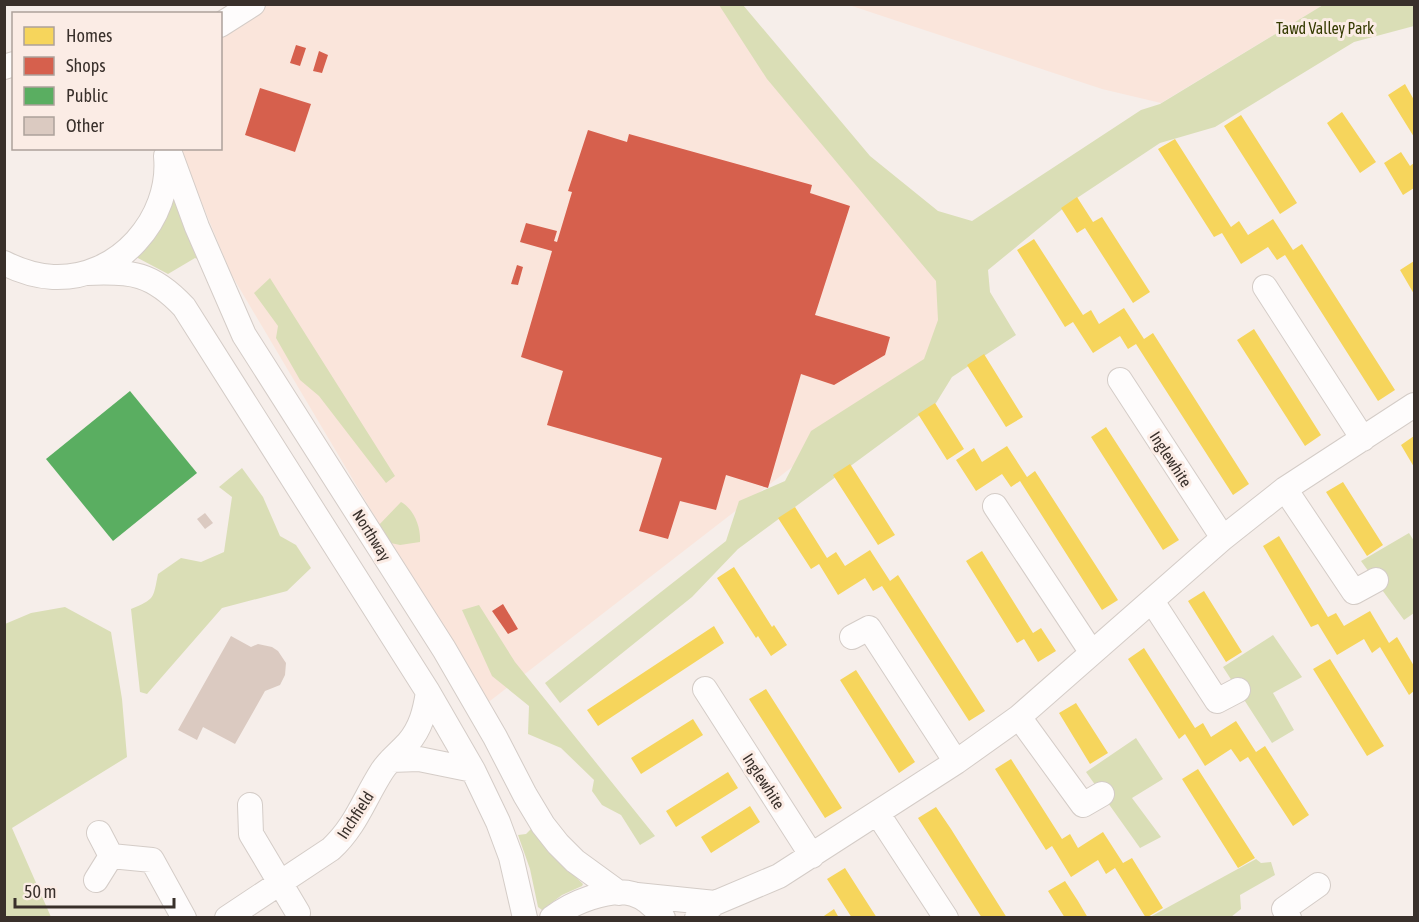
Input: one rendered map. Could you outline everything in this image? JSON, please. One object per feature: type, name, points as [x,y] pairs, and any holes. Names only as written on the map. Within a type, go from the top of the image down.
[{"type":"street","points":[[222,24],[253,4]]},
{"type":"street","points":[[87,273],[112,261],[135,244],[152,222],[163,196],[167,168],[166,150]]},
{"type":"street","name":"Northway","points":[[167,150],[244,335],[444,649],[543,825],[575,861],[626,894],[653,905],[663,918]]},
{"type":"street","points":[[4,263],[22,272],[54,277],[119,271],[143,277],[172,294],[184,307],[428,692],[472,770],[498,822],[511,857],[525,918]]},
{"type":"street","points":[[1265,287],[1364,439]]},
{"type":"street","name":"Inglewhite","points":[[1120,380],[1223,538]]},
{"type":"street","points":[[552,918],[574,904],[593,897],[626,894],[706,910],[779,876],[878,814],[1019,717],[1223,538],[1285,489],[1414,405]]},
{"type":"street","points":[[1285,489],[1354,592],[1376,580]]},
{"type":"street","points":[[995,506],[1092,653]]},
{"type":"street","points":[[1152,601],[1217,701],[1238,690]]},
{"type":"street","points":[[852,638],[868,628],[956,762]]},
{"type":"street","name":"Inchfield","points":[[227,918],[331,849],[343,838],[354,824],[382,770],[418,729],[425,711],[428,692]]},
{"type":"street","name":"Inglewhite","points":[[718,696],[812,856]]},
{"type":"street","points":[[1019,717],[1083,805],[1102,794]]},
{"type":"street","points":[[391,760],[419,759],[472,770]]},
{"type":"street","points":[[250,805],[251,834],[298,913]]},
{"type":"street","points":[[878,814],[946,918]]},
{"type":"street","points":[[99,833],[111,856]]},
{"type":"street","points":[[96,880],[111,856]]},
{"type":"street","points":[[111,856],[152,860],[184,918]]},
{"type":"street","points":[[1289,918],[1284,909],[1318,885]]},
{"type":"shaded area","points":[[232,5],[732,5],[949,293],[933,358],[486,704],[231,274],[197,191],[175,150],[222,150],[222,12]]},
{"type":"shaded area","points":[[849,5],[1323,5],[1161,103],[1102,89]]},
{"type":"green space","name":"Tawd Valley Park","points":[[719,5],[743,5],[870,156],[938,211],[972,221],[1141,110],[1160,104],[1323,5],[1414,5],[1414,26],[1354,42],[1215,127],[1160,143],[1071,202],[988,270],[990,292],[1016,335],[952,377],[936,403],[738,549],[692,597],[560,703],[545,683],[726,541],[739,501],[785,481],[811,431],[924,359],[938,320],[936,281],[767,79]]},
{"type":"green space","points":[[172,199],[176,202],[197,259],[195,258],[168,274],[136,257]]},
{"type":"green space","points":[[270,278],[395,476],[386,483],[319,396],[300,380],[276,338],[278,326],[254,293]]},
{"type":"green space","points":[[242,468],[263,497],[280,536],[296,545],[311,568],[287,591],[222,608],[147,694],[140,692],[131,609],[152,597],[158,574],[181,558],[201,562],[224,552],[232,497],[219,487]]},
{"type":"green space","points":[[401,502],[410,509],[416,519],[420,542],[400,545],[386,542],[376,528]]},
{"type":"green space","points":[[1409,533],[1414,541],[1414,613],[1404,620],[1361,561]]},
{"type":"green space","points":[[479,605],[515,662],[655,836],[640,845],[621,815],[602,805],[592,791],[594,780],[561,748],[528,734],[529,706],[492,676],[462,610]]},
{"type":"green space","points":[[65,607],[111,632],[122,699],[127,757],[12,828],[51,917],[5,917],[5,624],[31,613]]},
{"type":"green space","points":[[1273,635],[1302,677],[1273,693],[1294,730],[1272,743],[1223,667]]},
{"type":"green space","points":[[1136,738],[1163,779],[1132,798],[1161,837],[1140,848],[1086,772]]},
{"type":"green space","points":[[531,829],[548,851],[583,884],[562,895],[542,910],[538,907],[530,869],[518,835],[526,834]]},
{"type":"green space","points":[[1256,859],[1261,863],[1271,862],[1275,875],[1240,895],[1241,909],[1231,917],[1150,917]]},
{"type":"building: Homes","points":[[1405,84],[1414,100],[1414,137],[1388,95]]},
{"type":"building: Homes","points":[[1342,112],[1376,162],[1360,173],[1327,123]]},
{"type":"building: Homes","points":[[1241,115],[1297,203],[1280,214],[1224,126]]},
{"type":"building: Homes","points":[[1175,139],[1231,227],[1239,221],[1248,235],[1273,219],[1293,250],[1302,244],[1395,390],[1378,401],[1285,255],[1277,260],[1268,247],[1241,264],[1222,233],[1214,237],[1158,149]]},
{"type":"building: Homes","points":[[1401,152],[1410,166],[1414,163],[1414,188],[1403,195],[1384,163]]},
{"type":"building: Homes","points":[[1077,197],[1093,222],[1102,217],[1150,292],[1133,303],[1085,228],[1077,233],[1061,208]]},
{"type":"building: Homes","points":[[1034,239],[1083,315],[1091,310],[1099,324],[1124,308],[1144,339],[1153,333],[1249,484],[1233,495],[1136,344],[1128,349],[1120,336],[1093,353],[1073,322],[1065,327],[1017,250]]},
{"type":"building: Homes","points":[[1414,261],[1414,294],[1400,270]]},
{"type":"building: Homes","points":[[1254,329],[1321,435],[1305,446],[1237,340]]},
{"type":"building: Homes","points":[[984,354],[1023,417],[1006,427],[967,365]]},
{"type":"building: Homes","points":[[935,403],[964,449],[947,460],[918,414]]},
{"type":"building: Homes","points":[[1106,427],[1179,540],[1163,550],[1091,437]]},
{"type":"building: Homes","points":[[1414,436],[1414,467],[1401,445]]},
{"type":"building: Homes","points":[[1007,446],[1027,477],[1035,471],[1118,600],[1102,610],[1020,481],[1011,487],[1002,474],[976,491],[956,460],[974,448],[982,462]]},
{"type":"building: Homes","points":[[850,464],[895,535],[878,545],[833,475]]},
{"type":"building: Homes","points":[[1343,482],[1383,545],[1367,556],[1326,492]]},
{"type":"building: Homes","points":[[795,507],[827,558],[836,552],[845,566],[870,550],[890,581],[898,575],[985,711],[969,721],[882,586],[873,591],[865,578],[838,595],[819,564],[811,569],[778,518]]},
{"type":"building: Homes","points":[[1279,536],[1328,617],[1336,613],[1344,626],[1370,611],[1389,643],[1397,637],[1414,666],[1414,691],[1409,695],[1380,647],[1372,653],[1364,639],[1337,655],[1318,624],[1311,627],[1263,546]]},
{"type":"building: Homes","points":[[982,551],[1033,633],[1041,628],[1056,651],[1038,662],[1024,639],[1017,643],[966,561]]},
{"type":"building: Homes","points":[[734,567],[772,627],[774,625],[787,645],[771,656],[758,636],[756,638],[717,578]]},
{"type":"building: Homes","points":[[1204,591],[1242,652],[1226,662],[1188,601]]},
{"type":"building: Homes","points":[[714,626],[724,643],[598,726],[587,710]]},
{"type":"building: Homes","points":[[1144,648],[1195,728],[1203,723],[1211,737],[1236,721],[1256,752],[1265,746],[1309,815],[1293,826],[1248,757],[1240,762],[1231,749],[1205,766],[1185,734],[1179,739],[1128,659]]},
{"type":"building: Homes","points":[[1330,659],[1384,746],[1367,756],[1313,669]]},
{"type":"building: Homes","points":[[856,670],[915,762],[899,773],[840,680]]},
{"type":"building: Homes","points":[[766,689],[842,808],[825,818],[749,699]]},
{"type":"building: Homes","points":[[1076,703],[1108,753],[1090,764],[1059,713]]},
{"type":"building: Homes","points":[[693,719],[703,735],[641,774],[631,758]]},
{"type":"building: Homes","points":[[1011,759],[1062,839],[1070,834],[1078,848],[1103,832],[1123,863],[1132,858],[1163,908],[1146,918],[1115,868],[1106,874],[1098,860],[1071,877],[1052,846],[1046,850],[995,769]]},
{"type":"building: Homes","points":[[1198,769],[1255,858],[1238,868],[1182,779]]},
{"type":"building: Homes","points":[[728,772],[738,788],[676,827],[666,811]]},
{"type":"building: Homes","points":[[750,806],[760,822],[711,853],[701,837]]},
{"type":"building: Homes","points":[[936,807],[1007,918],[982,918],[918,818]]},
{"type":"building: Homes","points":[[845,868],[877,918],[852,918],[827,879]]},
{"type":"building: Homes","points":[[1065,881],[1088,918],[1065,918],[1048,891]]},
{"type":"building: Homes","points":[[834,909],[839,918],[821,918]]},
{"type":"building: Shops","points":[[296,45],[306,48],[300,66],[290,63]]},
{"type":"building: Shops","points":[[319,51],[328,55],[322,73],[313,71]]},
{"type":"building: Shops","points":[[260,88],[311,104],[295,152],[245,135]]},
{"type":"building: Shops","points":[[588,130],[627,142],[629,134],[812,185],[810,193],[850,206],[815,315],[890,337],[885,355],[834,385],[801,374],[768,488],[726,475],[716,510],[680,501],[668,539],[639,531],[662,458],[547,425],[563,371],[521,357],[552,251],[520,242],[526,223],[557,231],[554,241],[557,242],[572,192],[568,191]]},
{"type":"building: Shops","points":[[517,265],[523,267],[518,285],[511,284]]},
{"type":"building: Shops","points":[[503,604],[518,629],[508,634],[492,611]]},
{"type":"building: Public","points":[[130,391],[197,473],[113,541],[46,459]]},
{"type":"building: Other","points":[[205,513],[213,523],[205,529],[197,519]]},
{"type":"building: Other","points":[[231,636],[251,647],[258,644],[278,651],[286,663],[285,675],[280,685],[265,691],[235,744],[203,727],[197,740],[178,730]]}]
